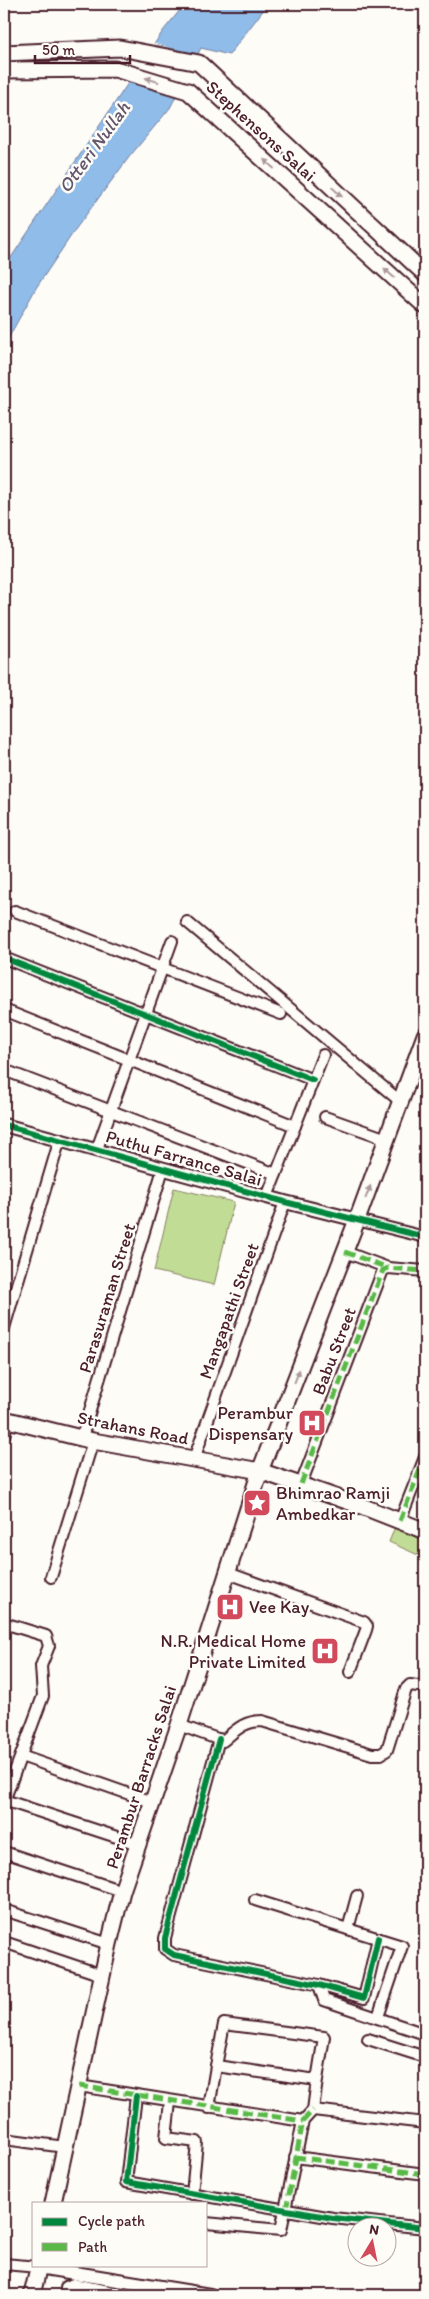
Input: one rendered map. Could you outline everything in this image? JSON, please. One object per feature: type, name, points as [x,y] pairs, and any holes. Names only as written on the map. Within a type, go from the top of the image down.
[{"type":"main road","name":"Stephensons Salai","points":[[4,53],[120,48],[199,64],[425,274]]},
{"type":"main road","name":"Stephensons Salai","points":[[4,70],[116,68],[188,91],[425,306]]},
{"type":"main road","name":"Perambur Barracks Salai","points":[[53,2202],[108,1944],[122,1891],[179,1725],[260,1471],[388,1139],[425,1035]]},
{"type":"main road","name":"Strahans Road","points":[[6,1419],[88,1439],[260,1471],[301,1484],[425,1531]]},
{"type":"main road","points":[[32,2295],[38,2266]]},
{"type":"street","points":[[15,911],[280,1014]]},
{"type":"street","points":[[187,922],[401,1102]]},
{"type":"street","points":[[97,1149],[172,941]]},
{"type":"street","points":[[4,958],[313,1080]]},
{"type":"street","points":[[4,1010],[295,1126]]},
{"type":"street","points":[[268,1197],[323,1055]]},
{"type":"street","points":[[4,1070],[276,1174]]},
{"type":"street","points":[[325,1117],[388,1139]]},
{"type":"street","name":"Puthu Farrance Salai","points":[[4,1125],[357,1220]]},
{"type":"street","points":[[4,1328],[60,1139]]},
{"type":"street","name":"Parasuraman Street","points":[[51,1577],[163,1169]]},
{"type":"street","name":"Mangapathi Street","points":[[194,1459],[285,1202]]},
{"type":"street","points":[[357,1220],[425,1237]]},
{"type":"street","points":[[345,1252],[388,1268],[425,1271]]},
{"type":"street","name":"Babu Street","points":[[301,1484],[381,1274],[383,1270],[388,1268]]},
{"type":"street","points":[[4,1436],[6,1419]]},
{"type":"street","points":[[400,1521],[425,1457]]},
{"type":"street","points":[[228,1572],[364,1622],[367,1626],[366,1630],[350,1672]]},
{"type":"street","points":[[4,1623],[46,1636],[49,1646],[41,1666],[42,1696],[4,1800],[138,1844]]},
{"type":"street","points":[[179,1725],[223,1741],[242,1725],[251,1721],[262,1721],[372,1754],[381,1754],[387,1750],[406,1689],[410,1685],[415,1684],[425,1687]]},
{"type":"street","points":[[219,1739],[165,1938],[165,1949],[174,1955],[319,1985],[364,1998],[378,1938]]},
{"type":"street","points":[[21,1756],[152,1802]]},
{"type":"street","points":[[4,1852],[122,1891]]},
{"type":"street","points":[[348,1929],[357,1896]]},
{"type":"street","points":[[255,1900],[402,1946],[378,2017]]},
{"type":"street","points":[[4,1910],[108,1944]]},
{"type":"street","points":[[4,1942],[102,1975]]},
{"type":"street","points":[[319,1985],[324,2000],[425,2034]]},
{"type":"street","points":[[208,2222],[281,2230],[303,2121],[313,2110],[324,2037],[224,2024],[209,2108]]},
{"type":"street","points":[[368,2039],[425,2057]]},
{"type":"street","points":[[216,2066],[317,2080]]},
{"type":"street","points":[[79,2086],[170,2102],[303,2121]]},
{"type":"street","points":[[136,2096],[126,2182],[333,2218],[425,2228]]},
{"type":"street","points":[[170,2102],[166,2138],[197,2142],[192,2194]]},
{"type":"street","points":[[313,2110],[425,2123]]},
{"type":"street","points":[[4,2139],[66,2147]]},
{"type":"street","points":[[295,2157],[425,2174]]},
{"type":"street","points":[[4,2264],[32,2266]]},
{"type":"street","points":[[38,2266],[142,2289],[210,2295]]},
{"type":"street","points":[[65,2295],[66,2287],[73,2284],[128,2295]]},
{"type":"green space","points":[[174,1188],[234,1202],[214,1285],[154,1271]]},
{"type":"green space","points":[[395,1527],[425,1540],[425,1558],[389,1542]]},
{"type":"water","name":"Otteri Nullah","points":[[185,4],[268,4],[229,55],[201,48],[170,108],[130,156],[77,227],[36,288],[4,346],[4,268],[163,31]]},
{"type":"pier","points":[[152,43],[197,55],[193,69],[180,96],[127,81]]},
{"type":"marked path","points":[[345,1252],[388,1268]]},
{"type":"marked path","points":[[301,1484],[383,1270],[388,1268],[425,1271]]},
{"type":"marked path","points":[[400,1521],[425,1457]]},
{"type":"marked path","points":[[79,2086],[303,2121]]},
{"type":"marked path","points":[[286,2210],[303,2121],[313,2110]]},
{"type":"marked path","points":[[295,2157],[425,2174]]},
{"type":"cycle path","points":[[4,958],[313,1080]]},
{"type":"cycle path","points":[[4,1125],[285,1202],[425,1237]]},
{"type":"cycle path","points":[[219,1739],[165,1938],[165,1949],[174,1955],[319,1985],[364,1998],[378,1938]]},
{"type":"cycle path","points":[[136,2096],[126,2182],[333,2218],[425,2228]]},
{"type":"place","name":"Perambur Dispensary","points":[[312,1423]]},
{"type":"place","name":"Bhimrao Ramji Ambedkar","points":[[257,1503]]},
{"type":"place","name":"Vee Kay","points":[[230,1607]]},
{"type":"place","name":"N.R. Medical Home Private Limited","points":[[325,1651]]}]
